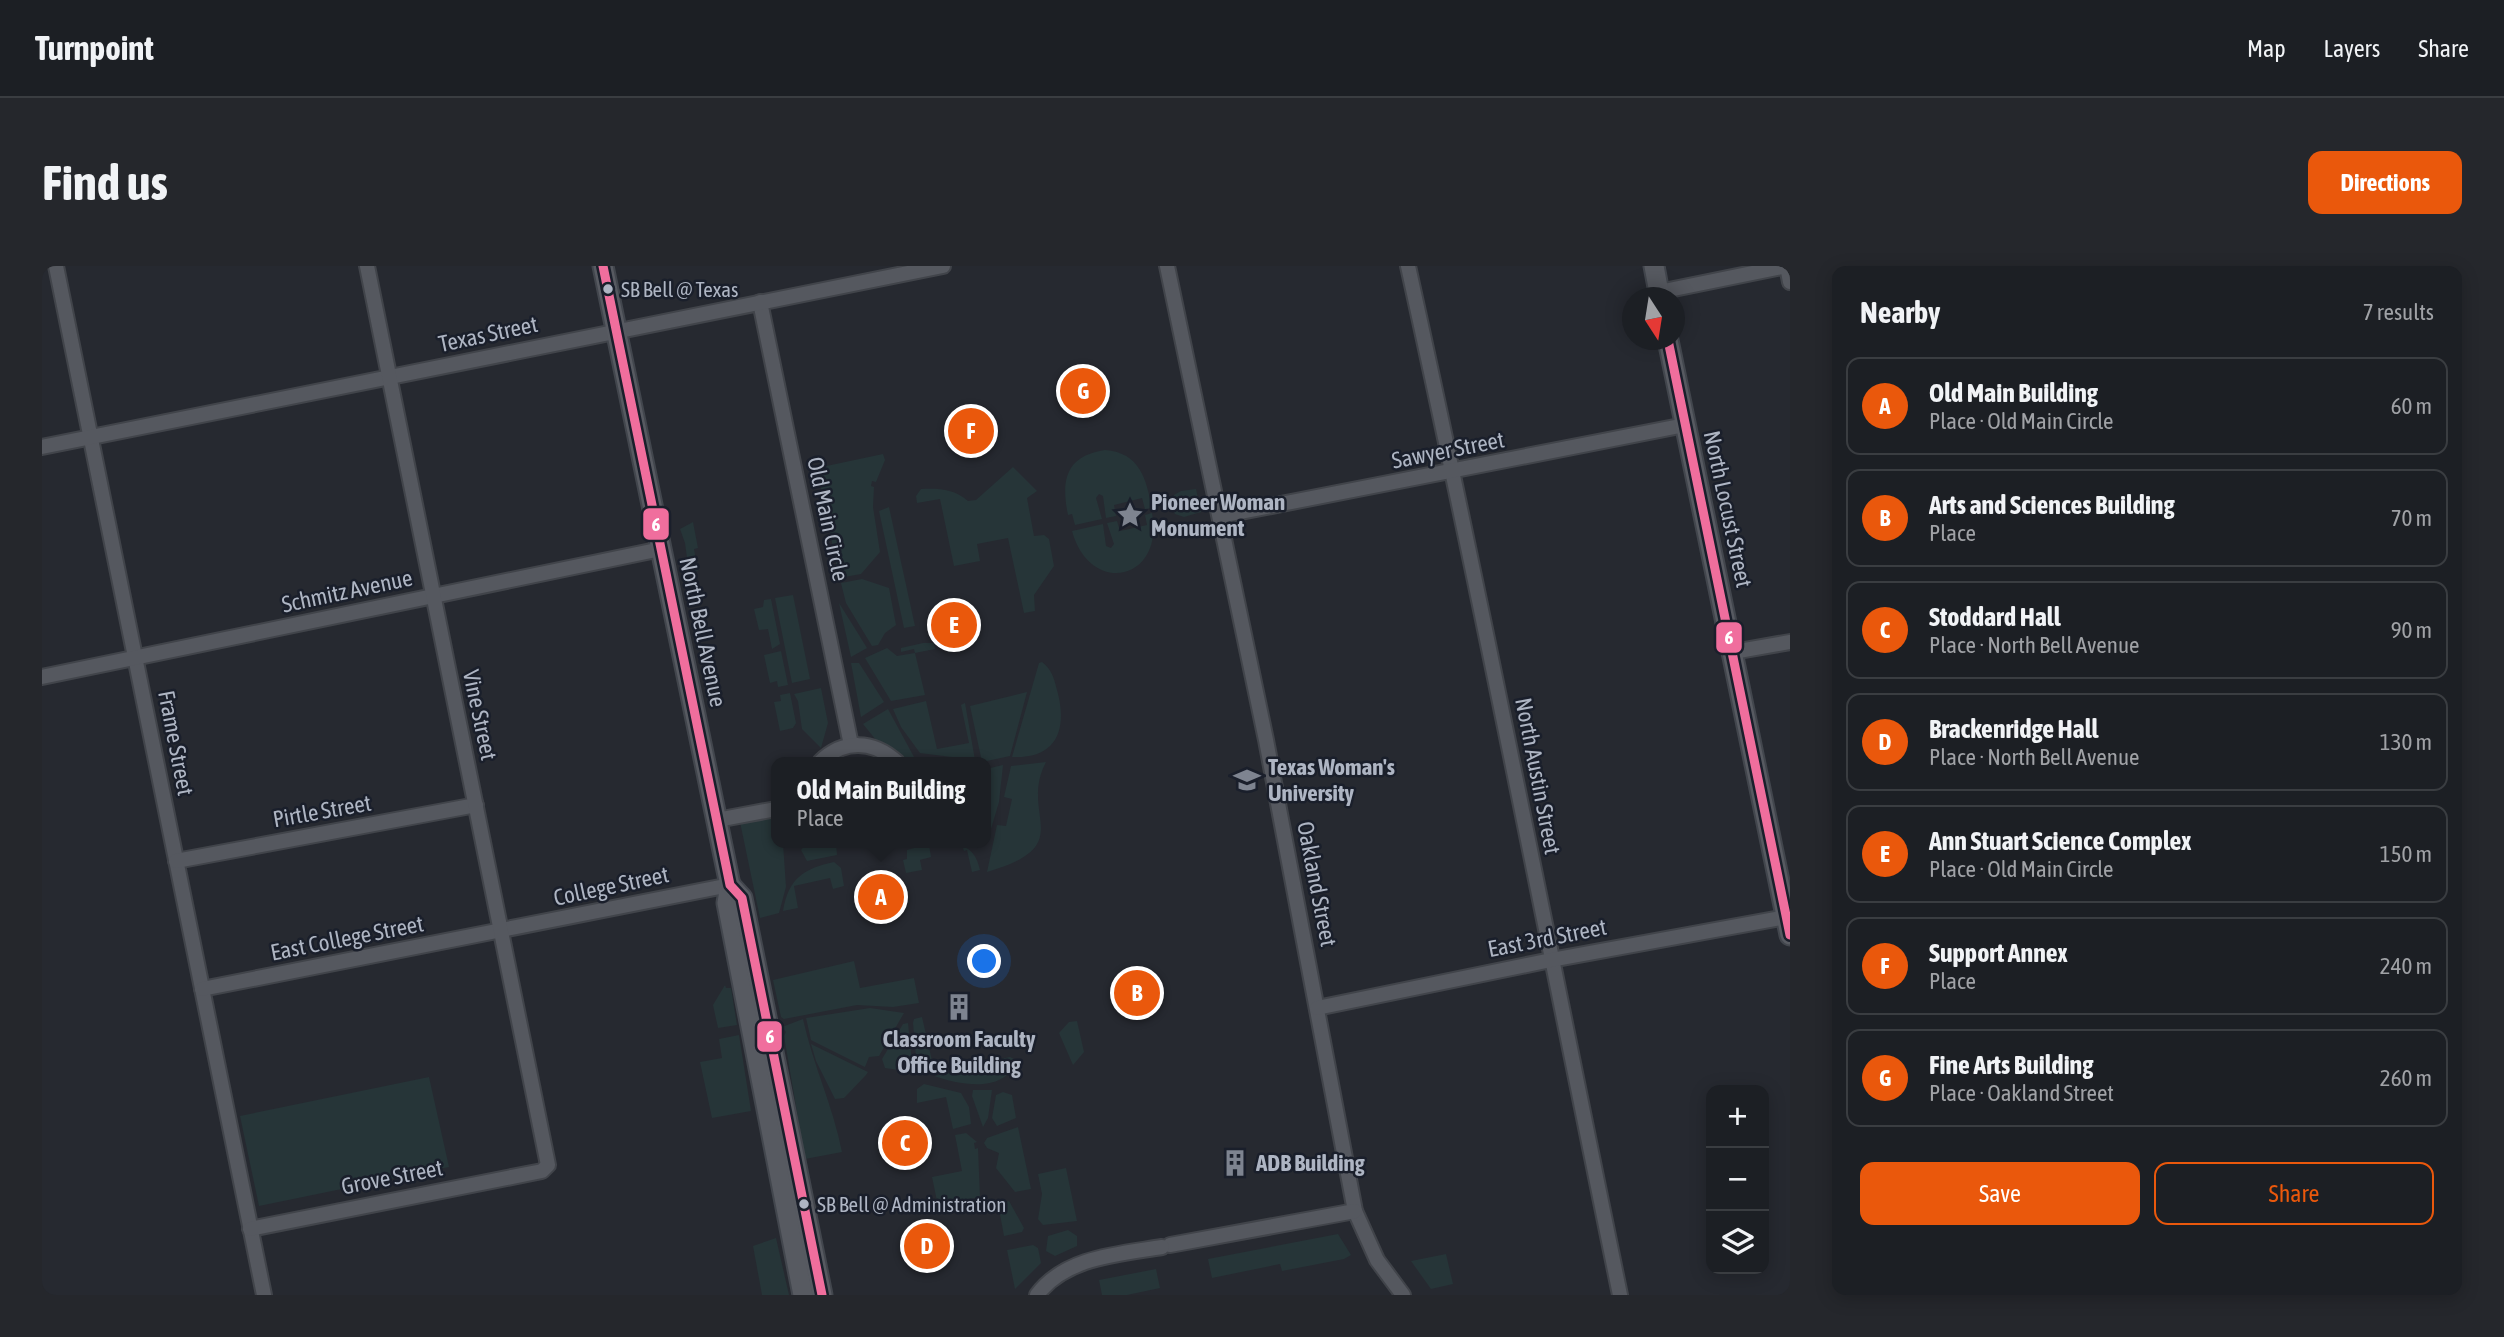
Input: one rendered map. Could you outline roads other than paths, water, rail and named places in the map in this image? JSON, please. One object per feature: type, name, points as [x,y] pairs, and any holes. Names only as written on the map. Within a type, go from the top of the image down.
[{"type":"main road","name":"North Bell Avenue","points":[[603,266],[730,885],[727,903],[803,1295]]},
{"type":"main road","points":[[1654,266],[1658,287]]},
{"type":"main road","name":"North Locust Street","points":[[1670,350],[1788,926]]},
{"type":"main road","name":"North Bell Avenue","points":[[730,885],[742,898],[822,1295]]},
{"type":"street","name":"Frame Street","points":[[56,266],[264,1295]]},
{"type":"street","name":"Vine Street","points":[[367,266],[548,1165],[542,1171]]},
{"type":"street","name":"Texas Street","points":[[42,447],[943,266]]},
{"type":"street","name":"Oakland Street","points":[[1167,266],[1220,516],[1355,1212],[1377,1260],[1403,1295]]},
{"type":"street","name":"North Austin Street","points":[[1408,266],[1453,472],[1620,1295]]},
{"type":"street","points":[[1685,289],[1787,266],[1790,282]]},
{"type":"street","name":"Old Main Circle","points":[[760,302],[851,745]]},
{"type":"street","name":"Sawyer Street","points":[[1220,516],[1685,425]]},
{"type":"street","name":"Schmitz Avenue","points":[[42,677],[661,549]]},
{"type":"street","points":[[1733,652],[1790,642]]},
{"type":"street","points":[[826,757],[835,750],[851,745],[874,747],[889,757]]},
{"type":"street","name":"Pirtle Street","points":[[176,861],[476,806]]},
{"type":"street","points":[[717,820],[771,810]]},
{"type":"street","name":"College Street","points":[[501,931],[730,885]]},
{"type":"street","name":"East 3rd Street","points":[[1317,1008],[1551,960],[1788,926]]},
{"type":"street","name":"East College Street","points":[[202,989],[501,931]]},
{"type":"street","name":"Grove Street","points":[[250,1229],[542,1171]]},
{"type":"street","points":[[1037,1295],[1047,1282],[1077,1265],[1355,1212]]},
{"type":"place","name":"SB Bell @ Texas","points":[[608,289]]},
{"type":"place","name":"Fine Arts Building","points":[[1083,391]]},
{"type":"place","name":"Support Annex","points":[[971,431]]},
{"type":"place","name":"Pioneer Woman Monument","points":[[1130,515]]},
{"type":"place","name":"Ann Stuart Science Complex","points":[[954,625]]},
{"type":"place","name":"Texas Woman's University","points":[[1247,780]]},
{"type":"place","name":"Old Main Building","points":[[881,897]]},
{"type":"place","name":"Arts and Sciences Building","points":[[1137,993]]},
{"type":"place","name":"Classroom Faculty Office Building","points":[[959,1007]]},
{"type":"place","name":"Stoddard Hall","points":[[905,1143]]},
{"type":"place","name":"ADB Building","points":[[1235,1163]]},
{"type":"place","name":"SB Bell @ Administration","points":[[804,1204]]},
{"type":"place","name":"Brackenridge Hall","points":[[927,1246]]}]
